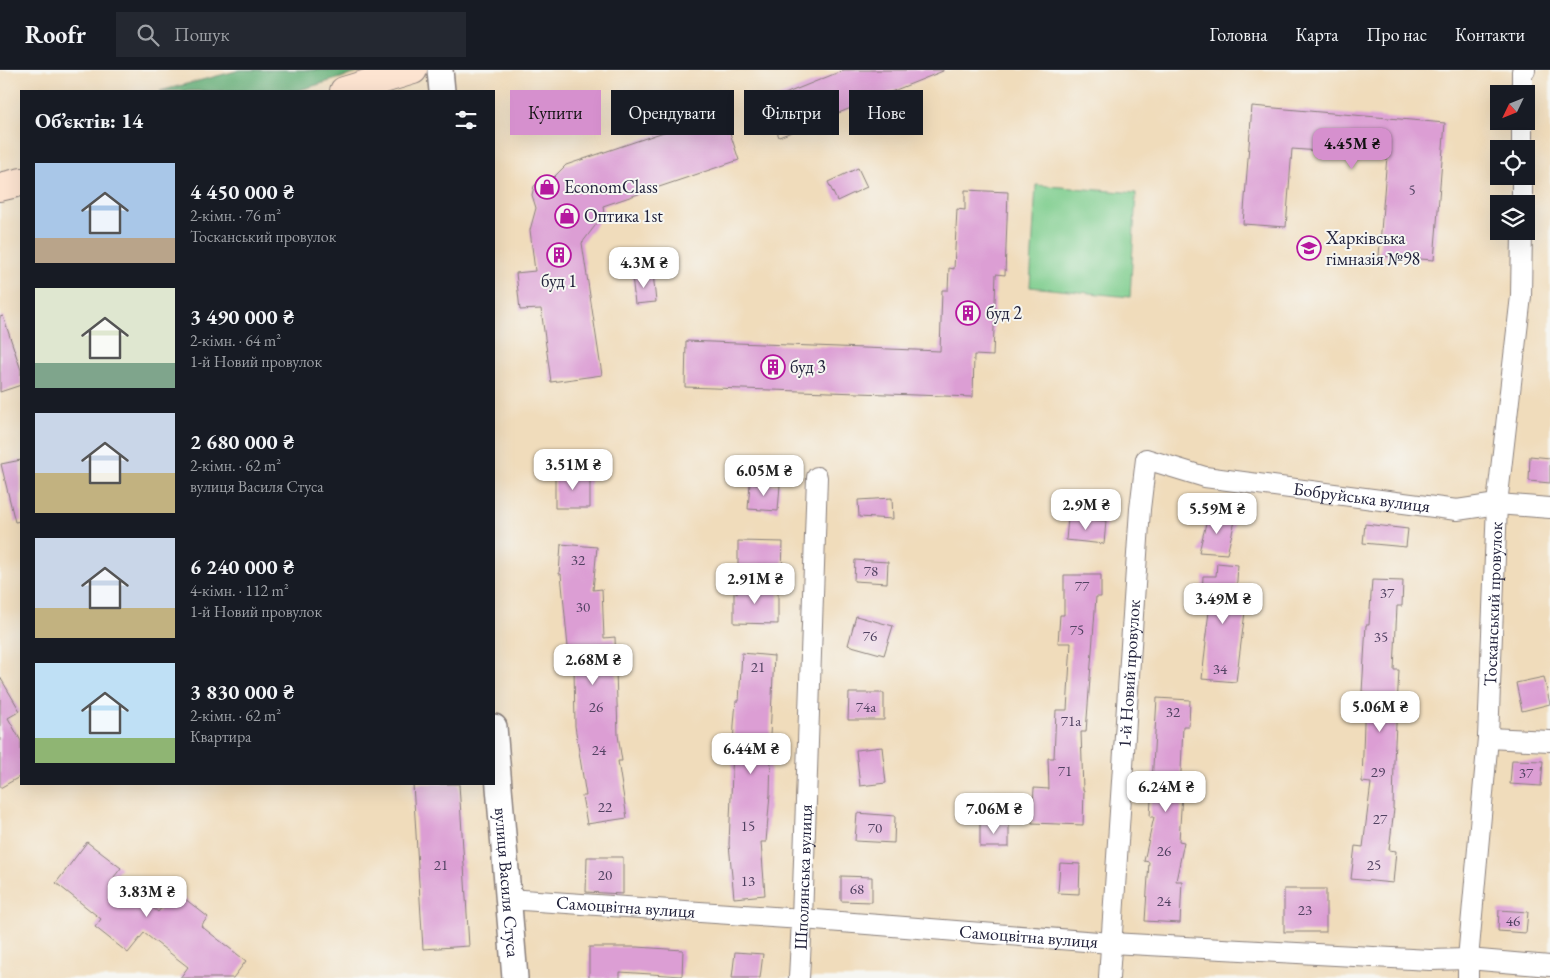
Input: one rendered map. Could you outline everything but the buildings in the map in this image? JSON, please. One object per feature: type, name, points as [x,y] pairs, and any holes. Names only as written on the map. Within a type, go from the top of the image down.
[{"type":"main road","points":[[347,90],[413,70]]},
{"type":"main road","points":[[0,187],[20,182]]},
{"type":"street","points":[[440,70],[442,90]]},
{"type":"street","points":[[1522,85],[1522,71],[1525,70]]},
{"type":"street","name":"Тосканський провулок","points":[[1468,969],[1488,738],[1497,504],[1521,296],[1522,240]]},
{"type":"street","name":"Бобруйська вулиця","points":[[1146,459],[1205,477],[1448,509],[1457,510],[1497,504],[1550,508]]},
{"type":"street","name":"1-й Новий провулок","points":[[1109,978],[1140,509],[1146,459]]},
{"type":"street","name":"Шполянська вулиця","points":[[799,978],[817,477]]},
{"type":"street","points":[[1488,738],[1550,741]]},
{"type":"street","name":"вулиця Василя Стуса","points":[[495,739],[515,978]]},
{"type":"street","name":"Самоцвітна вулиця","points":[[508,899],[802,919],[1111,944],[1430,960],[1468,969],[1550,966]]},
{"type":"green space","points":[[240,70],[368,70],[299,90],[164,90]]},
{"type":"green space","points":[[1036,185],[1136,193],[1130,297],[1030,287]]},
{"type":"place","name":"EconomClass","points":[[547,187]]},
{"type":"place","name":"Оптика 1st","points":[[567,216]]},
{"type":"place","name":"Харківська гімназія №98","points":[[1309,248]]},
{"type":"place","name":"буд 1","points":[[559,255]]},
{"type":"place","name":"буд 2","points":[[968,313]]},
{"type":"place","name":"буд 3","points":[[773,367]]}]
